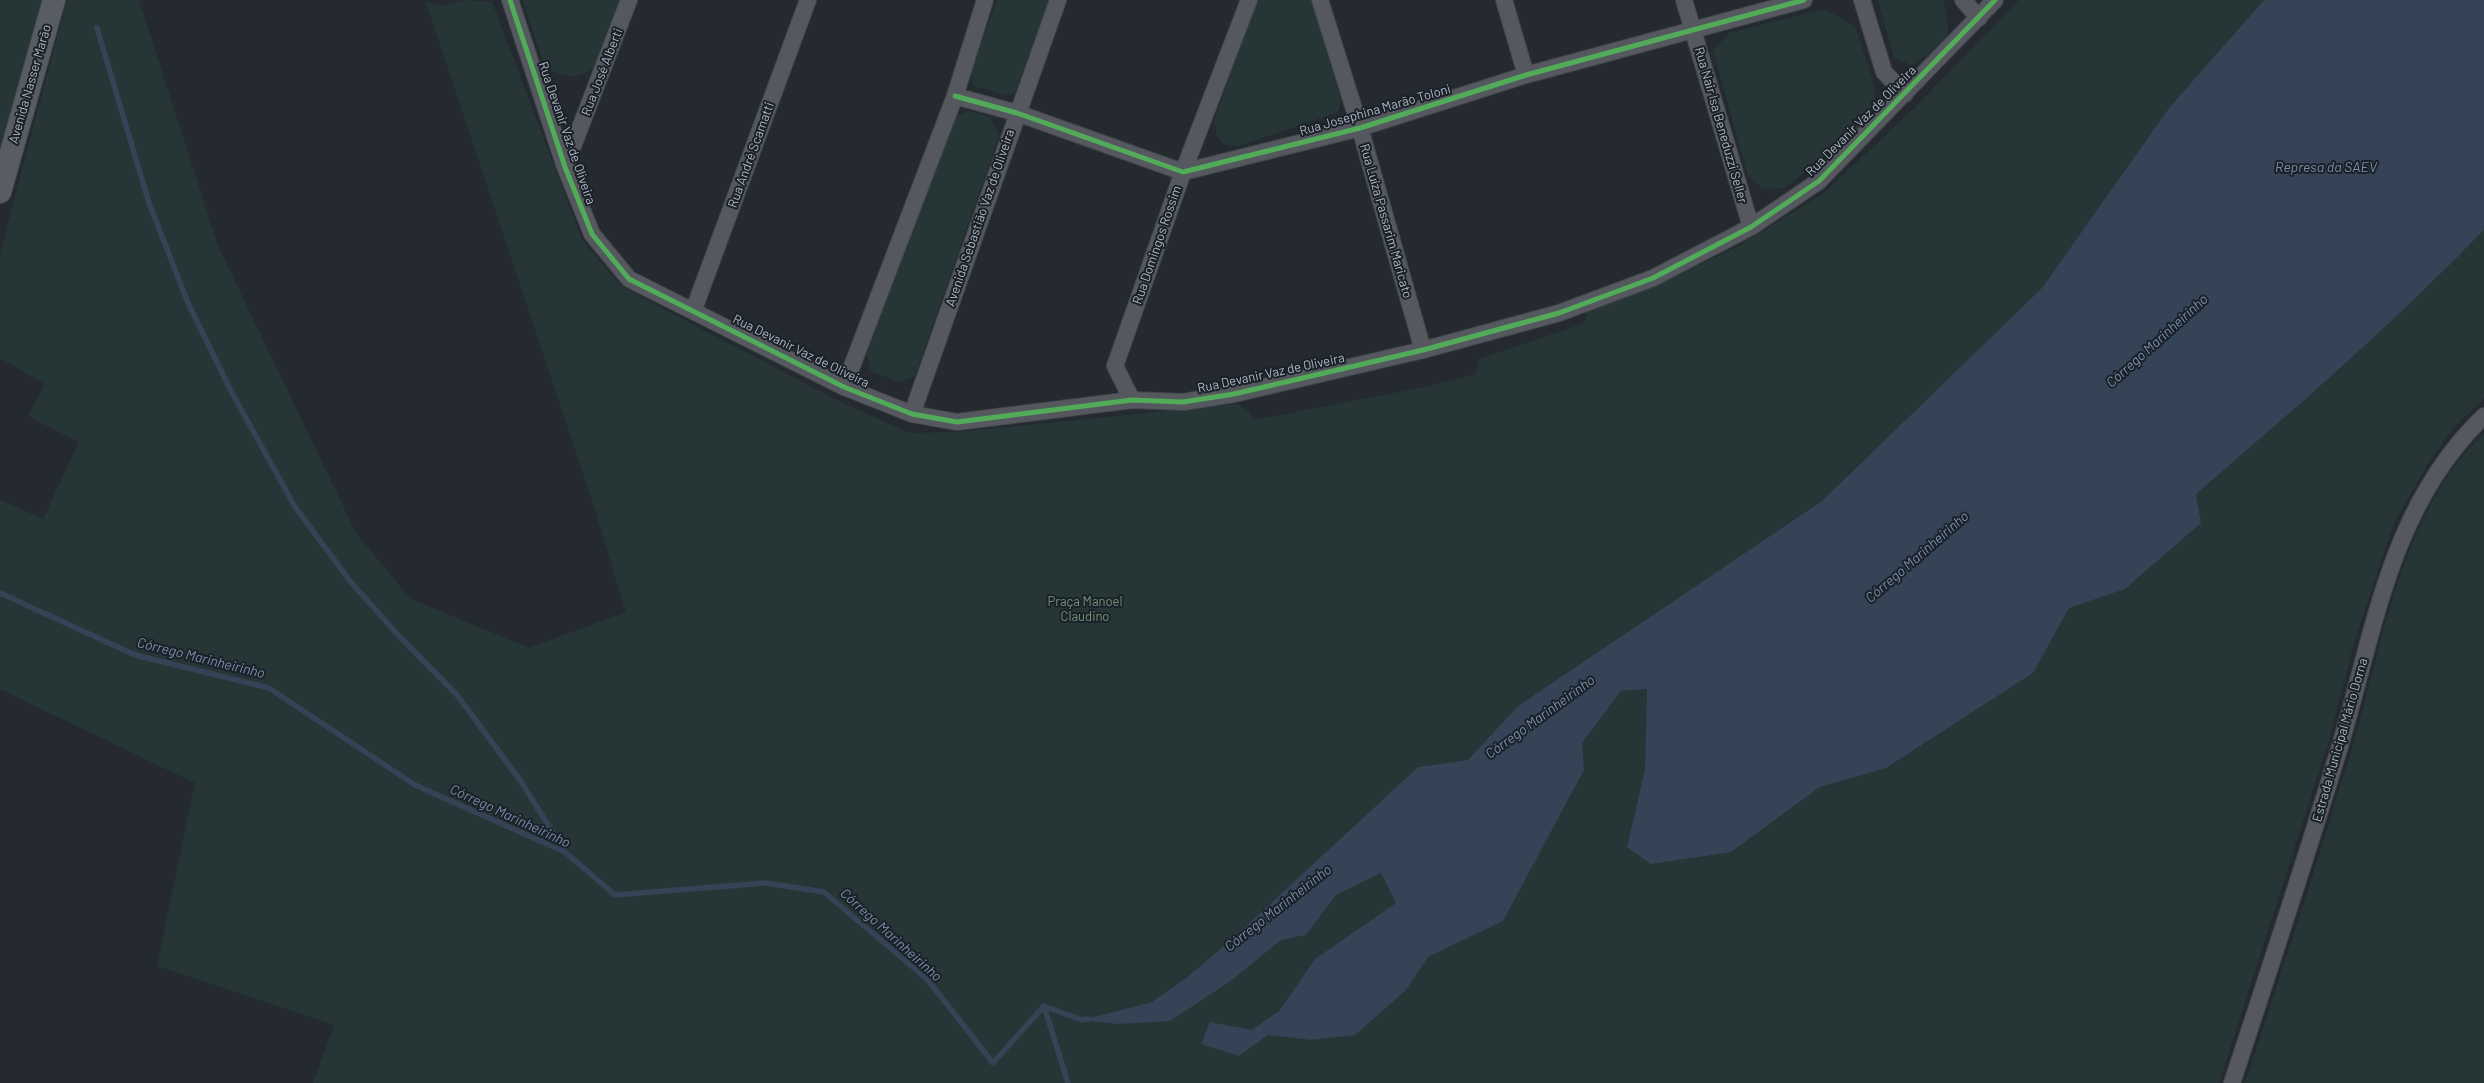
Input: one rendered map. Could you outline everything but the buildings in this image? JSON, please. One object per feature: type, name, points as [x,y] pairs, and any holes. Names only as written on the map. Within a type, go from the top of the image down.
[{"type":"main road","name":"Avenida Nasser Marão","points":[[0,192],[54,0]]},
{"type":"street","name":"Rua Devanir Vaz de Oliveira","points":[[510,0],[565,167],[592,234],[629,278],[694,309],[844,387],[912,414],[957,422],[1132,400],[1183,402],[1234,394],[1423,350],[1559,313],[1653,278],[1751,228],[1819,181],[1995,0]]},
{"type":"street","name":"Rua José Alberti","points":[[565,167],[629,0]]},
{"type":"street","name":"Rua André Scamatti","points":[[694,309],[808,0]]},
{"type":"street","points":[[844,387],[955,96],[985,0]]},
{"type":"street","name":"Avenida Sebastião Vaz de Oliveira","points":[[912,414],[1058,0]]},
{"type":"street","name":"Rua Domingos Rossim","points":[[1132,400],[1115,366],[1183,172],[1249,0]]},
{"type":"street","name":"Rua Luíza Passarim Maricato","points":[[1320,0],[1360,128],[1423,350]]},
{"type":"street","points":[[1504,0],[1526,75]]},
{"type":"street","name":"Rua Nair Isa Beneduzzi Seller","points":[[1684,0],[1751,228]]},
{"type":"street","name":"Rua Josephina Marão Toloni","points":[[1183,172],[1360,128],[1526,75],[1693,32],[1804,0]]},
{"type":"street","points":[[1862,0],[1884,72],[1905,94]]},
{"type":"street","points":[[1963,0],[1979,18]]},
{"type":"street","points":[[955,96],[1017,113],[1183,172]]},
{"type":"street","name":"Estrada Municipal Mário Dorna","points":[[2232,1083],[2341,744],[2367,643],[2404,529],[2440,467],[2464,435],[2484,416]]},
{"type":"green space","points":[[0,0],[46,0],[0,167]]},
{"type":"green space","name":"Praça Manoel Claudino","points":[[67,0],[139,0],[218,246],[356,533],[411,599],[529,648],[626,612],[597,516],[426,2],[442,6],[465,0],[492,2],[582,240],[621,286],[837,400],[909,433],[957,432],[1237,404],[1248,411],[1254,420],[1425,387],[1476,374],[1479,359],[1585,323],[1586,310],[1655,286],[1737,247],[1824,193],[1917,106],[2019,0],[2264,0],[2169,108],[2042,288],[1822,501],[1518,706],[1468,760],[1418,767],[1230,941],[1186,978],[1152,1002],[1084,1020],[1117,1024],[1232,980],[1281,940],[1306,935],[1336,895],[1381,873],[1396,903],[1315,959],[1280,1010],[1252,1030],[1239,1056],[1268,1035],[1311,1040],[1406,990],[1428,957],[1503,921],[1584,770],[1582,743],[1621,691],[1647,689],[1645,769],[1627,847],[1731,852],[1820,787],[1886,768],[2033,673],[2069,607],[2125,589],[2201,523],[2196,494],[2307,398],[2415,299],[2484,230],[2484,398],[2454,427],[2430,460],[2394,523],[2355,639],[2329,740],[2219,1083],[313,1083],[334,1025],[157,966],[195,783],[0,689],[0,500],[43,519],[79,442],[28,416],[45,384],[0,358],[0,254]]},
{"type":"green space","points":[[523,0],[620,0],[594,68],[575,76],[570,76],[545,67]]},
{"type":"green space","points":[[997,0],[1049,0],[1015,92],[1006,95],[974,86],[971,71]]},
{"type":"green space","points":[[1257,0],[1311,0],[1341,100],[1338,112],[1239,146],[1225,145],[1217,136],[1214,122]]},
{"type":"green space","points":[[1878,0],[1943,0],[1948,26],[1948,34],[1945,40],[1941,45],[1912,65],[1894,58]]},
{"type":"green space","points":[[1825,9],[1855,27],[1874,84],[1875,106],[1866,122],[1784,188],[1763,189],[1748,176],[1713,51],[1729,33]]},
{"type":"green space","points":[[970,111],[991,118],[999,136],[915,376],[899,382],[871,371],[867,354],[955,117]]},
{"type":"green space","points":[[2484,433],[2484,1083],[2245,1083],[2300,916],[2352,749],[2398,581],[2414,540],[2432,501],[2456,465]]},
{"type":"water","name":"Represa da SAEV","points":[[2264,0],[2484,0],[2484,230],[2415,299],[2307,398],[2196,494],[2201,523],[2125,589],[2069,608],[2033,673],[1886,768],[1820,787],[1731,852],[1651,864],[1627,847],[1645,769],[1647,689],[1621,691],[1582,743],[1584,770],[1503,921],[1428,957],[1406,990],[1355,1035],[1311,1040],[1268,1035],[1239,1056],[1201,1044],[1210,1022],[1252,1030],[1280,1010],[1315,959],[1396,903],[1381,873],[1336,895],[1306,935],[1281,940],[1232,980],[1170,1021],[1117,1024],[1082,1020],[1152,1002],[1186,978],[1230,941],[1418,767],[1468,760],[1518,706],[1822,501],[2042,288],[2169,108]]},
{"type":"waterway","points":[[97,28],[149,203],[188,303],[231,391],[295,507],[350,581],[398,635],[457,695],[520,780],[565,852]]},
{"type":"waterway","name":"Córrego Marinheirinho","points":[[0,593],[135,655],[269,688],[415,785],[565,852],[615,895],[766,883],[824,892],[928,980],[993,1063],[1044,1006],[1082,1020],[1088,1019]]},
{"type":"waterway","points":[[1044,1006],[1068,1083]]},
{"type":"cycle path","points":[[510,0],[565,167],[592,234],[629,279],[844,387],[912,414],[957,422],[1132,400],[1183,402],[1234,394],[1423,350],[1559,313],[1653,278],[1751,227],[1819,181],[1995,0]]},
{"type":"cycle path","points":[[955,96],[1017,113],[1183,172],[1360,128],[1526,75],[1804,0]]}]
